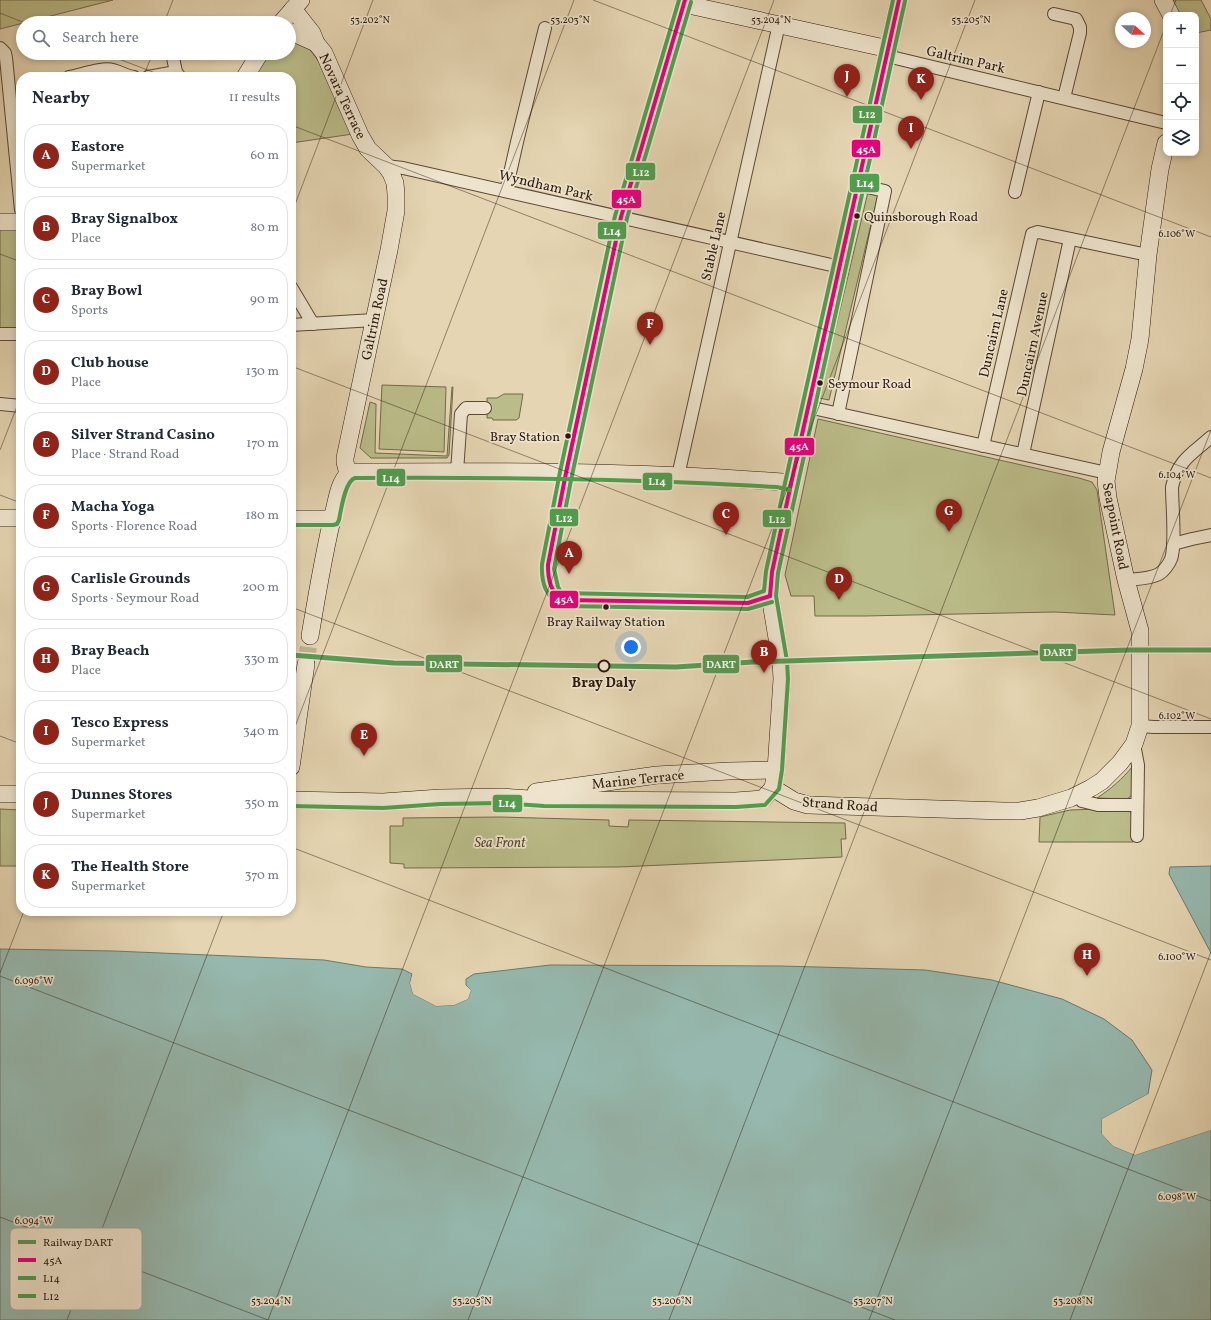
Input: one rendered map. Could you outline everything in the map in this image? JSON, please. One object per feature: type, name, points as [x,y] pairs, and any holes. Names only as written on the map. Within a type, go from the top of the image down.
[{"type":"street","points":[[296,800],[383,802],[440,798],[502,797],[544,800],[593,792],[736,801],[763,799],[773,788],[776,770],[782,673],[770,596],[772,572],[780,539],[790,484],[899,0]]},
{"type":"street","points":[[1163,0],[1169,12]]},
{"type":"street","points":[[566,473],[621,217],[684,2],[779,24],[888,53]]},
{"type":"street","points":[[287,16],[297,5]]},
{"type":"street","name":"Novara Terrace","points":[[297,5],[316,43],[324,53],[356,127],[372,153],[386,166]]},
{"type":"street","points":[[1054,14],[1076,19],[1080,27],[1080,33],[1064,98]]},
{"type":"street","name":"Stable Lane","points":[[678,476],[779,24]]},
{"type":"street","points":[[506,191],[545,28]]},
{"type":"street","name":"Novara Terrace","points":[[296,34],[316,43]]},
{"type":"street","points":[[0,48],[5,53],[6,58],[16,159]]},
{"type":"street","name":"Galtrim Park","points":[[888,53],[981,78],[1163,122]]},
{"type":"street","points":[[174,60],[177,72]]},
{"type":"street","points":[[248,72],[256,60]]},
{"type":"street","points":[[92,72],[106,69],[117,72]]},
{"type":"street","points":[[1014,192],[1039,92]]},
{"type":"street","name":"Seapoint Road","points":[[1060,801],[1079,795],[1102,781],[1112,772],[1134,744],[1140,726],[1140,631],[1126,580],[1108,498],[1106,473],[1139,346],[1148,255],[1163,156]]},
{"type":"street","name":"Wyndham Park","points":[[386,166],[403,168],[840,267]]},
{"type":"street","name":"Galtrim Road","points":[[348,474],[345,458],[390,250],[396,211],[395,183],[386,166]]},
{"type":"street","points":[[838,414],[885,191],[858,185]]},
{"type":"street","points":[[0,222],[16,222]]},
{"type":"street","name":"Duncairn Lane","points":[[983,446],[1031,237],[1034,233],[1038,232],[1070,239]]},
{"type":"street","points":[[1070,239],[1148,255]]},
{"type":"street","name":"Duncairn Avenue","points":[[1023,454],[1070,239]]},
{"type":"street","points":[[296,296],[313,324]]},
{"type":"street","points":[[296,324],[374,320]]},
{"type":"street","points":[[0,334],[16,334]]},
{"type":"street","points":[[0,404],[16,406]]},
{"type":"street","points":[[808,407],[1106,473]]},
{"type":"street","points":[[457,472],[461,414],[466,408],[485,408]]},
{"type":"street","points":[[1126,580],[1145,578],[1160,573],[1172,558],[1172,487],[1174,479],[1183,461],[1211,437]]},
{"type":"street","points":[[310,636],[332,519],[340,488],[345,477],[354,472],[566,473],[678,476],[790,484]]},
{"type":"street","points":[[0,518],[16,518]]},
{"type":"street","points":[[296,519],[332,519]]},
{"type":"street","points":[[1173,544],[1211,535]]},
{"type":"street","points":[[296,703],[306,664]]},
{"type":"street","points":[[1140,726],[1154,728],[1211,727]]},
{"type":"street","points":[[1134,744],[1138,765],[1137,836]]},
{"type":"street","name":"Marine Terrace","points":[[593,792],[657,775],[776,770]]},
{"type":"street","name":"Strand Road","points":[[773,788],[794,801],[808,805],[1020,811],[1038,808],[1060,801]]},
{"type":"street","points":[[0,794],[16,794]]},
{"type":"street","points":[[1079,795],[1082,801],[1091,804],[1137,805]]},
{"type":"green space","points":[[0,0],[113,0],[51,16],[16,16],[16,25],[0,29]]},
{"type":"green space","points":[[1173,0],[1201,0],[1211,19],[1211,30],[1199,32],[1199,12],[1178,12]]},
{"type":"green space","points":[[296,38],[299,39],[309,48],[324,71],[353,134],[296,142],[296,72],[253,72],[261,60],[296,60]]},
{"type":"green space","points":[[868,192],[878,195],[829,400],[819,398]]},
{"type":"green space","points":[[16,226],[16,330],[0,330],[0,227]]},
{"type":"green space","points":[[382,385],[446,387],[444,452],[379,449]]},
{"type":"green space","points":[[452,387],[449,455],[447,458],[371,458],[360,448],[370,402],[376,404],[375,453],[447,456]]},
{"type":"green space","points":[[504,394],[523,394],[519,418],[516,420],[493,420],[492,418],[487,418],[487,398],[497,398]]},
{"type":"green space","points":[[818,419],[1092,482],[1097,490],[1115,615],[1055,612],[815,616],[814,596],[791,596],[785,575]]},
{"type":"green space","points":[[1133,766],[1132,795],[1127,799],[1097,798],[1116,784]]},
{"type":"green space","points":[[0,809],[16,810],[16,866],[0,866]]},
{"type":"green space","points":[[1099,809],[1130,811],[1133,817],[1133,842],[1039,842],[1040,817],[1070,810]]},
{"type":"green space","name":"Sea Front","points":[[500,817],[609,820],[609,826],[628,827],[629,820],[845,823],[846,839],[841,839],[842,857],[619,867],[404,868],[404,864],[390,863],[390,826],[403,826],[403,818]]},
{"type":"water","points":[[1211,866],[1211,953],[1169,874],[1170,867]]},
{"type":"water","points":[[0,949],[114,951],[324,960],[366,967],[402,969],[412,974],[410,983],[413,994],[436,1006],[454,1005],[468,999],[471,990],[466,985],[466,979],[474,974],[550,965],[781,966],[925,970],[992,980],[1062,999],[1104,1019],[1132,1040],[1152,1070],[1148,1094],[1102,1119],[1102,1134],[1113,1146],[1135,1155],[1211,1130],[1211,1320],[0,1320]]},
{"type":"pier","points":[[413,972],[412,983],[415,993],[437,1004],[453,1003],[466,997],[469,990],[464,984],[471,990],[468,999],[454,1005],[436,1006],[413,994],[410,983]]},
{"type":"pier","points":[[1150,1093],[1149,1096],[1104,1120],[1104,1133],[1114,1144],[1135,1153],[1211,1128],[1211,1130],[1135,1155],[1113,1146],[1102,1134],[1102,1119]]},
{"type":"tunnel","points":[[306,664],[310,636]]},
{"type":"rail line","name":"DART","points":[[296,655],[394,663],[676,667],[753,662],[1129,650],[1211,650]]},
{"type":"transit line","name":"L14","points":[[679,0],[615,216],[560,472],[542,564],[542,577],[549,595],[564,606],[748,609],[772,602]]},
{"type":"transit line","name":"45A","points":[[685,0],[621,217],[566,473],[548,565],[549,581],[556,594],[565,600],[748,603],[770,596]]},
{"type":"transit line","name":"L12","points":[[691,2],[627,218],[571,480],[554,569],[558,587],[562,593],[747,597],[764,591],[766,571],[785,483],[893,0]]},
{"type":"transit line","name":"45A","points":[[770,596],[772,572],[791,484],[899,0]]},
{"type":"transit line","name":"L14","points":[[296,806],[383,808],[440,804],[502,803],[544,806],[736,807],[765,805],[779,789],[782,770],[788,679],[787,661],[776,596],[778,573],[905,1]]},
{"type":"transit line","name":"L14","points":[[296,525],[337,524],[346,490],[355,478],[619,480],[777,487],[790,490]]},
{"type":"place","name":"Dunnes Stores","points":[[847,97]]},
{"type":"place","name":"The Health Store","points":[[921,100]]},
{"type":"place","name":"Tesco Express","points":[[911,149]]},
{"type":"place","name":"Quinsborough Road","points":[[857,216]]},
{"type":"place","name":"Macha Yoga","points":[[650,345]]},
{"type":"place","name":"Seymour Road","points":[[820,383]]},
{"type":"place","name":"Bray Station","points":[[568,436]]},
{"type":"place","name":"Carlisle Grounds","points":[[949,532]]},
{"type":"place","name":"Bray Bowl","points":[[726,535]]},
{"type":"place","name":"Eastore","points":[[569,574]]},
{"type":"place","name":"Club house","points":[[839,600]]},
{"type":"place","name":"Bray Railway Station","points":[[606,607]]},
{"type":"place","name":"Bray Daly","points":[[604,666]]},
{"type":"place","name":"Bray Signalbox","points":[[764,673]]},
{"type":"place","name":"Silver Strand Casino","points":[[364,756]]},
{"type":"place","name":"Bray Beach","points":[[1087,976]]}]
